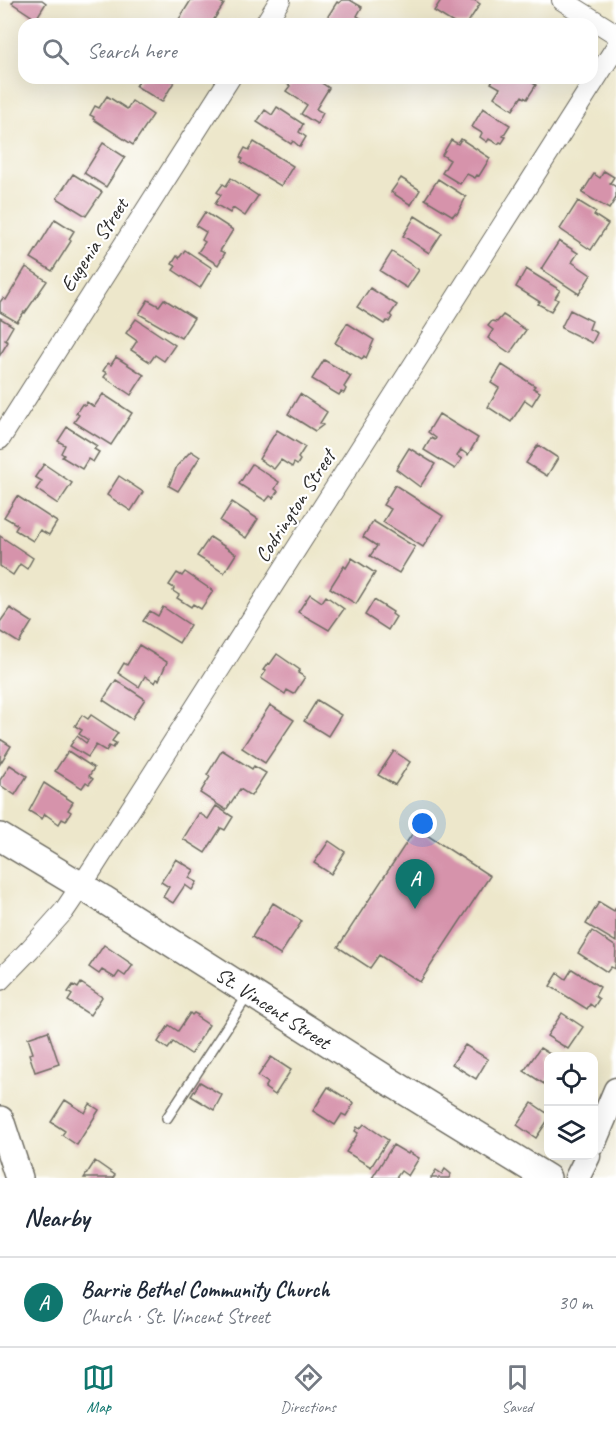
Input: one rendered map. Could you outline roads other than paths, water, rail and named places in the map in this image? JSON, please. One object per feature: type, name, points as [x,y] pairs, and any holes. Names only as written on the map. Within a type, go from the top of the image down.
[{"type":"main road","name":"St. Vincent Street","points":[[0,837],[389,1082],[547,1178]]},
{"type":"main road","points":[[0,1120],[19,1178]]},
{"type":"street","points":[[269,18],[280,0]]},
{"type":"street","points":[[562,0],[591,18]]},
{"type":"street","points":[[598,23],[616,34]]},
{"type":"street","name":"Codrington Street","points":[[598,75],[616,47]]},
{"type":"street","name":"Eugenia Street","points":[[0,439],[226,84]]},
{"type":"street","name":"Codrington Street","points":[[0,980],[57,918],[81,886],[592,84]]},
{"type":"street","points":[[598,1134],[613,1104]]},
{"type":"street","points":[[577,1178],[586,1160]]},
{"type":"lane","points":[[167,1118],[249,992]]},
{"type":"place","name":"Barrie Bethel Community Church","points":[[415,909]]}]
